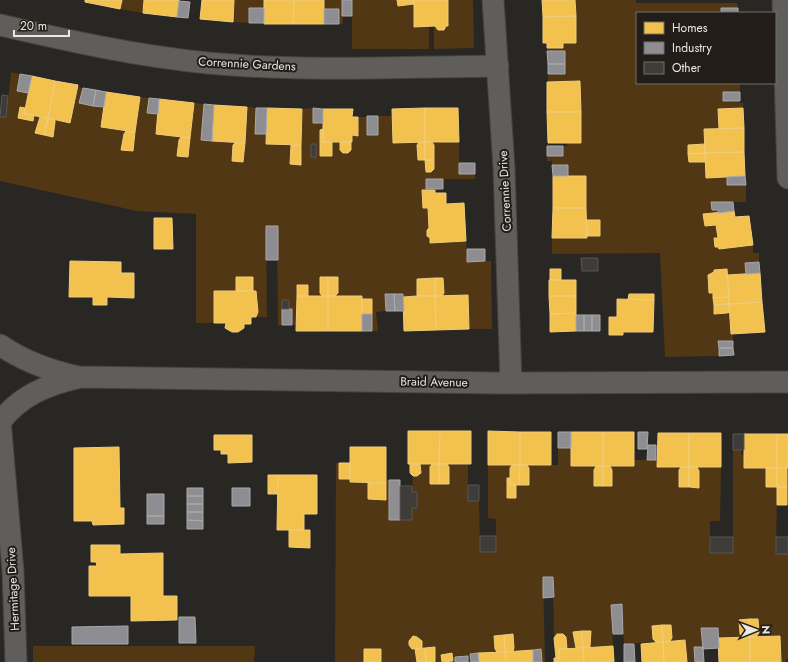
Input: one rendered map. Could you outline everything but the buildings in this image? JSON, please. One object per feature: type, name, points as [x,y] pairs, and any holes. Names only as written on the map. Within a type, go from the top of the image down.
[{"type":"street","name":"Corrennie Drive","points":[[493,0],[504,168],[511,383]]},
{"type":"street","points":[[783,0],[788,178]]},
{"type":"street","name":"Corrennie Gardens","points":[[0,25],[117,51],[209,63],[312,67],[498,66]]},
{"type":"street","name":"Braid Avenue","points":[[0,345],[15,355],[42,368],[79,377],[511,383],[788,382]]},
{"type":"street","name":"Braid Avenue","points":[[0,421],[12,408],[34,392],[79,377]]},
{"type":"street","name":"Hermitage Drive","points":[[0,421],[14,584],[16,662]]},
{"type":"shaded area","points":[[122,0],[144,0],[143,13],[120,9]]},
{"type":"shaded area","points":[[234,0],[264,0],[264,8],[249,8],[249,23],[233,22]]},
{"type":"shaded area","points":[[324,0],[342,0],[343,24],[339,24],[339,9],[324,9]]},
{"type":"shaded area","points":[[352,0],[397,0],[398,6],[414,4],[414,27],[429,26],[429,49],[352,49]]},
{"type":"shaded area","points":[[448,0],[473,0],[474,48],[434,49],[434,26],[438,30],[443,30],[446,26],[448,26]]},
{"type":"shaded area","points":[[575,0],[636,0],[636,3],[737,3],[738,8],[721,8],[721,12],[636,12],[636,84],[740,84],[740,92],[723,92],[723,101],[743,103],[743,108],[718,109],[719,129],[705,129],[705,144],[688,145],[689,162],[706,162],[706,178],[727,177],[727,185],[746,185],[746,202],[712,202],[718,213],[703,214],[705,226],[716,225],[718,238],[714,238],[715,247],[718,247],[719,249],[753,245],[753,253],[759,253],[759,262],[745,263],[746,274],[727,275],[727,269],[714,270],[714,272],[708,275],[709,293],[713,293],[714,314],[730,312],[731,334],[733,334],[733,341],[718,341],[719,356],[665,357],[660,253],[552,254],[552,238],[600,236],[600,220],[586,220],[586,176],[568,176],[568,165],[552,165],[552,161],[547,161],[547,156],[563,155],[563,146],[567,146],[567,143],[581,143],[580,81],[548,82],[548,74],[565,74],[565,51],[547,51],[547,48],[563,48],[563,43],[576,43]]},
{"type":"shaded area","points":[[11,72],[20,74],[17,91],[28,93],[25,108],[20,107],[18,118],[33,121],[34,115],[40,117],[36,133],[52,137],[55,120],[70,122],[78,87],[83,88],[79,103],[104,107],[101,127],[126,131],[121,149],[132,151],[140,97],[149,98],[147,113],[158,114],[156,134],[181,137],[179,140],[178,156],[188,157],[194,103],[204,104],[201,140],[235,143],[233,145],[243,162],[247,107],[256,108],[255,134],[266,134],[266,144],[291,145],[290,164],[301,164],[302,109],[313,108],[313,123],[323,123],[323,129],[320,130],[320,156],[332,156],[332,142],[340,142],[340,150],[343,153],[348,153],[351,150],[352,135],[358,136],[358,117],[367,117],[367,135],[378,116],[392,116],[419,142],[417,145],[418,160],[425,160],[426,172],[431,172],[434,169],[434,145],[432,142],[459,142],[459,174],[475,174],[475,179],[426,179],[426,189],[435,189],[422,191],[423,208],[428,208],[429,228],[427,230],[427,235],[430,238],[430,243],[466,241],[467,261],[491,261],[492,329],[469,329],[468,296],[442,296],[444,293],[443,278],[417,279],[417,296],[403,297],[403,294],[385,294],[386,311],[376,312],[378,331],[372,331],[372,299],[362,299],[362,296],[335,296],[338,293],[338,277],[320,277],[322,296],[308,296],[308,285],[297,285],[296,325],[292,325],[292,309],[289,309],[288,300],[282,300],[282,325],[278,325],[277,226],[266,226],[267,317],[256,317],[258,306],[256,305],[256,291],[253,291],[253,277],[237,277],[236,291],[214,291],[214,323],[196,323],[196,214],[137,211],[0,181],[0,117],[6,117]]},
{"type":"shaded area","points":[[558,448],[571,448],[571,466],[596,466],[594,470],[594,486],[612,486],[612,470],[610,466],[634,466],[634,460],[657,460],[658,467],[681,467],[679,470],[680,487],[698,488],[697,467],[721,467],[720,521],[710,521],[710,552],[733,552],[733,450],[741,450],[741,454],[766,468],[766,487],[777,487],[776,554],[788,553],[788,659],[786,659],[786,662],[781,662],[780,636],[756,637],[759,633],[758,619],[740,620],[740,634],[742,637],[718,638],[718,628],[701,628],[703,647],[694,648],[695,662],[687,662],[685,640],[670,641],[672,638],[671,625],[652,626],[653,639],[656,642],[624,644],[622,604],[611,605],[613,646],[590,647],[591,631],[573,632],[576,648],[567,649],[566,637],[563,634],[557,634],[554,638],[553,577],[543,577],[545,662],[542,662],[541,649],[513,651],[513,634],[494,636],[495,649],[497,652],[471,654],[471,662],[468,662],[468,656],[455,657],[455,661],[453,661],[452,653],[442,655],[442,662],[435,662],[435,647],[422,648],[422,641],[413,636],[409,641],[409,645],[412,649],[415,649],[417,662],[381,662],[364,649],[364,662],[335,662],[336,463],[339,463],[339,479],[350,479],[350,482],[368,483],[368,499],[386,500],[386,480],[389,480],[389,520],[412,520],[412,508],[417,508],[417,492],[412,492],[413,476],[417,476],[421,473],[420,464],[432,464],[430,467],[430,484],[449,484],[447,464],[468,465],[468,501],[479,501],[480,552],[496,552],[496,519],[488,518],[488,465],[512,465],[510,468],[510,478],[507,478],[507,497],[516,498],[516,485],[529,485],[529,468],[527,465],[558,465]]},
{"type":"shaded area","points":[[33,646],[255,646],[254,662],[33,662]]}]
